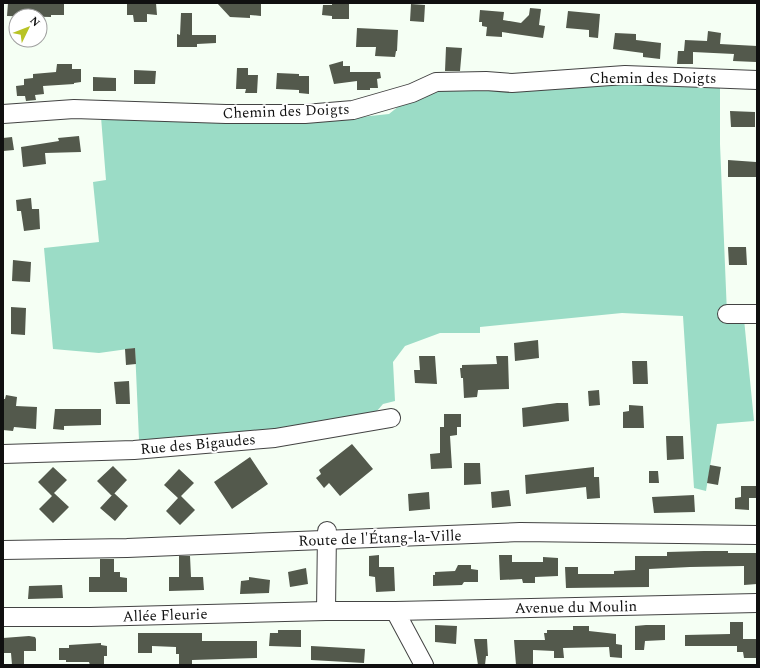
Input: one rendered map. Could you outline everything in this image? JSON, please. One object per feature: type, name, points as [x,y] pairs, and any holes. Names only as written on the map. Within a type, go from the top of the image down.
[{"type":"street","name":"Chemin des Doigts","points":[[3,114],[74,109],[226,114],[305,114],[353,110],[412,93],[436,82],[486,81],[512,83],[624,75],[757,80]]},
{"type":"street","points":[[727,314],[757,314]]},
{"type":"street","name":"Rue des Bigaudes","points":[[3,454],[134,450],[275,438],[391,418]]},
{"type":"street","name":"Route de l'Étang-la-Ville","points":[[3,550],[29,545],[327,535],[524,525],[757,525]]},
{"type":"street","name":"Route de l'Étang-la-Ville","points":[[327,535],[520,532],[757,535]]},
{"type":"street","points":[[326,610],[327,535]]},
{"type":"street","name":"Route de l'Étang-la-Ville","points":[[3,540],[29,545]]},
{"type":"street","name":"Avenue du Moulin","points":[[326,610],[395,611],[757,603]]},
{"type":"street","name":"Allée Fleurie","points":[[3,617],[90,617],[326,610]]},
{"type":"street","points":[[395,611],[424,665]]},
{"type":"green space","points":[[626,81],[720,86],[720,144],[727,314],[744,319],[754,421],[717,424],[706,491],[694,488],[683,316],[622,313],[480,327],[480,333],[440,333],[405,346],[393,362],[395,401],[383,404],[370,419],[151,442],[139,440],[135,348],[99,353],[53,349],[44,248],[99,242],[93,182],[106,180],[101,117],[305,123],[389,114],[409,98],[433,90],[517,91]]},
{"type":"building","points":[[8,3],[64,3],[64,15],[51,15],[51,17],[48,17],[48,8],[8,8],[7,16]]},
{"type":"building","points":[[127,3],[156,3],[157,15],[147,14],[147,22],[134,22],[133,15],[127,15]]},
{"type":"building","points":[[217,3],[261,3],[261,16],[250,15],[250,18],[230,17]]},
{"type":"building","points":[[332,3],[349,3],[349,19],[332,19],[332,16],[322,15],[323,5],[332,5]]},
{"type":"building","points":[[411,4],[425,5],[424,22],[410,21]]},
{"type":"building","points":[[530,8],[541,9],[539,25],[545,26],[543,38],[502,32],[502,37],[486,36],[487,27],[482,26],[482,22],[479,22],[480,10],[504,12],[503,20],[521,23],[529,15]]},
{"type":"building","points":[[568,11],[600,14],[598,38],[589,37],[589,30],[566,28]]},
{"type":"building","points":[[181,13],[192,13],[192,35],[216,35],[216,43],[197,44],[197,47],[177,47],[177,34],[180,35]]},
{"type":"building","points":[[357,28],[398,30],[397,51],[395,57],[375,56],[376,47],[356,47]]},
{"type":"building","points":[[708,31],[721,33],[720,44],[757,46],[756,62],[733,61],[734,54],[693,52],[693,64],[677,64],[678,51],[684,51],[685,40],[707,41]]},
{"type":"building","points":[[615,33],[636,34],[636,40],[661,43],[660,59],[643,57],[643,53],[613,49]]},
{"type":"building","points":[[446,47],[462,48],[460,71],[445,71]]},
{"type":"building","points":[[343,61],[343,66],[350,66],[350,72],[380,72],[381,78],[377,79],[378,88],[370,88],[370,90],[357,90],[357,81],[334,84],[329,65]]},
{"type":"building","points":[[57,64],[72,64],[72,69],[81,69],[81,82],[74,84],[43,86],[44,94],[35,95],[36,100],[26,101],[25,96],[17,96],[16,86],[24,85],[24,79],[33,78],[33,74],[56,72]]},
{"type":"building","points":[[237,68],[248,68],[248,75],[258,75],[257,93],[245,93],[246,89],[236,89]]},
{"type":"building","points":[[134,70],[156,71],[155,84],[134,84]]},
{"type":"building","points":[[277,73],[309,76],[309,94],[299,93],[299,90],[276,89]]},
{"type":"building","points":[[93,77],[116,78],[116,91],[93,91]]},
{"type":"building","points":[[730,111],[755,112],[755,127],[731,127]]},
{"type":"building","points":[[79,136],[81,152],[45,153],[46,164],[23,167],[21,147],[59,141],[58,138]]},
{"type":"building","points":[[12,137],[14,150],[3,151],[3,138]]},
{"type":"building","points":[[728,160],[756,162],[756,177],[728,177]]},
{"type":"building","points":[[31,198],[32,209],[39,209],[40,229],[24,231],[21,211],[17,211],[16,200]]},
{"type":"building","points":[[728,247],[746,247],[747,265],[729,265]]},
{"type":"building","points":[[13,260],[31,262],[30,282],[12,281]]},
{"type":"building","points":[[11,307],[26,308],[25,335],[11,334]]},
{"type":"building","points":[[538,340],[539,358],[515,361],[514,343]]},
{"type":"building","points":[[135,348],[136,364],[126,365],[125,349]]},
{"type":"building","points":[[419,356],[435,356],[437,384],[415,383],[414,370],[420,370]]},
{"type":"building","points":[[496,356],[508,356],[509,389],[478,390],[477,397],[464,398],[463,378],[461,378],[460,368],[462,368],[462,365],[497,364]]},
{"type":"building","points":[[632,361],[647,361],[648,384],[633,384]]},
{"type":"building","points":[[129,381],[130,404],[116,404],[114,382]]},
{"type":"building","points":[[599,390],[600,405],[589,406],[588,391]]},
{"type":"building","points":[[6,395],[17,397],[16,406],[37,407],[36,429],[14,427],[13,431],[3,430],[3,399],[5,399]]},
{"type":"building","points":[[568,403],[569,421],[523,427],[522,408]]},
{"type":"building","points":[[629,405],[643,406],[644,428],[623,428],[623,412],[629,411]]},
{"type":"building","points":[[55,409],[101,409],[101,425],[64,426],[64,430],[53,429]]},
{"type":"building","points":[[444,414],[461,414],[461,427],[457,427],[457,435],[450,436],[452,468],[431,469],[430,454],[440,453],[440,427],[444,427]]},
{"type":"building","points":[[666,436],[683,436],[684,459],[667,460]]},
{"type":"building","points":[[352,444],[373,469],[340,496],[329,483],[324,488],[316,478],[321,474],[319,470]]},
{"type":"building","points":[[250,457],[268,484],[232,509],[214,482]]},
{"type":"building","points":[[464,463],[480,463],[481,484],[464,485]]},
{"type":"building","points":[[710,465],[721,467],[718,485],[707,483]]},
{"type":"building","points":[[113,466],[127,480],[112,496],[97,481]]},
{"type":"building","points":[[53,467],[67,480],[54,493],[69,507],[53,523],[39,509],[52,496],[38,482]]},
{"type":"building","points":[[594,467],[594,477],[599,477],[600,498],[587,499],[586,487],[526,494],[525,475]]},
{"type":"building","points":[[179,469],[194,483],[181,496],[195,510],[180,525],[166,511],[178,498],[164,485]]},
{"type":"building","points":[[649,471],[658,471],[659,483],[649,483]]},
{"type":"building","points":[[741,486],[757,486],[757,498],[749,498],[749,510],[735,509],[735,498],[741,497]]},
{"type":"building","points":[[509,490],[511,506],[492,508],[491,492]]},
{"type":"building","points":[[429,492],[430,509],[409,511],[408,494]]},
{"type":"building","points":[[114,493],[128,506],[115,521],[100,508]]},
{"type":"building","points":[[694,495],[695,512],[654,513],[652,497]]},
{"type":"building","points":[[704,551],[757,553],[757,584],[744,585],[744,566],[690,567],[649,569],[649,587],[566,588],[565,567],[578,567],[578,574],[614,574],[614,571],[635,570],[635,556],[667,556],[667,552]]},
{"type":"building","points":[[379,555],[379,567],[394,567],[395,591],[376,592],[375,577],[369,576],[369,556]]},
{"type":"building","points":[[499,555],[512,555],[512,562],[543,562],[543,557],[558,558],[558,576],[535,577],[535,583],[523,583],[522,579],[500,580]]},
{"type":"building","points":[[179,556],[190,556],[191,577],[203,577],[204,590],[169,591],[169,577],[179,577]]},
{"type":"building","points":[[100,559],[114,559],[114,572],[120,572],[120,577],[127,578],[127,592],[89,592],[89,577],[100,577]]},
{"type":"building","points":[[458,565],[471,565],[471,569],[478,570],[478,582],[464,582],[462,585],[433,586],[433,575],[435,575],[435,572],[455,571]]},
{"type":"building","points":[[306,568],[308,584],[290,587],[288,572]]},
{"type":"building","points":[[249,577],[270,580],[269,593],[240,594],[241,581],[249,580]]},
{"type":"building","points":[[62,585],[63,598],[28,599],[29,586]]},
{"type":"building","points":[[730,622],[743,622],[743,639],[757,639],[757,658],[744,658],[743,652],[737,652],[737,646],[685,646],[685,635],[730,634]]},
{"type":"building","points":[[435,625],[457,626],[456,644],[435,642]]},
{"type":"building","points":[[665,625],[665,640],[645,641],[644,650],[635,650],[635,626]]},
{"type":"building","points":[[573,626],[589,626],[589,631],[616,634],[616,644],[622,645],[622,658],[610,657],[609,647],[563,648],[564,658],[554,658],[554,651],[533,650],[533,665],[516,665],[514,640],[545,640],[544,633],[547,633],[547,630],[573,630]]},
{"type":"building","points":[[278,630],[301,630],[301,647],[269,646],[270,633],[278,633]]},
{"type":"building","points":[[138,633],[202,633],[202,641],[257,641],[257,658],[192,660],[192,665],[183,665],[179,664],[179,654],[176,654],[176,647],[152,646],[152,653],[138,653]]},
{"type":"building","points":[[35,637],[36,639],[36,651],[24,651],[24,665],[12,665],[11,653],[3,653],[3,638]]},
{"type":"building","points":[[474,639],[487,639],[488,656],[486,656],[485,665],[478,665]]},
{"type":"building","points":[[101,643],[101,645],[107,646],[107,656],[104,656],[104,665],[90,665],[89,662],[66,662],[66,660],[59,660],[59,648],[69,648],[69,645]]},
{"type":"building","points":[[311,646],[365,649],[364,663],[311,660]]}]
